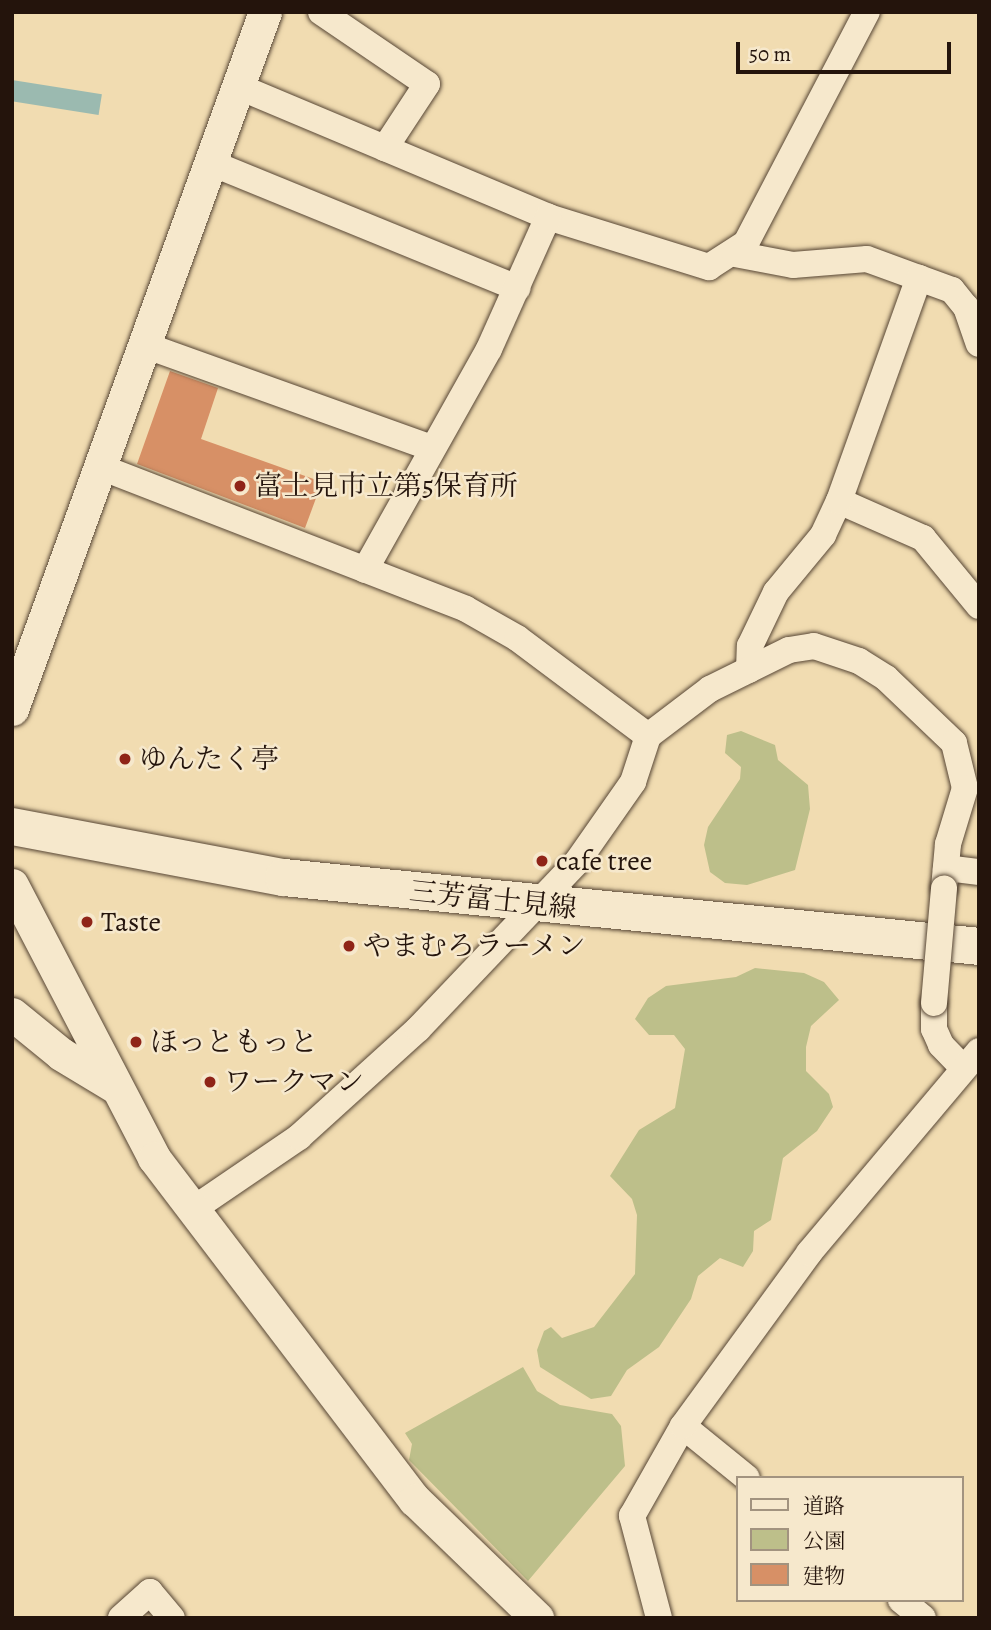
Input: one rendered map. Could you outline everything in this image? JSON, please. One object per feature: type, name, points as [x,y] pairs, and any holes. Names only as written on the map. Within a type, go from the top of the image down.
[{"type":"main road","name":"三芳富士見線","points":[[12,826],[179,862],[534,906],[979,946]]},
{"type":"street","points":[[12,709],[103,468],[265,12]]},
{"type":"street","points":[[321,12],[427,84],[385,148]]},
{"type":"street","points":[[735,254],[793,158],[867,12]]},
{"type":"street","points":[[237,86],[548,217],[702,267],[735,254],[793,265],[867,259],[952,290],[966,307],[979,345]]},
{"type":"street","points":[[211,163],[518,288]]},
{"type":"street","points":[[365,570],[432,448],[446,430],[518,288],[548,217]]},
{"type":"street","points":[[748,670],[750,646],[776,592],[823,535],[839,501],[919,278]]},
{"type":"street","points":[[147,346],[432,448]]},
{"type":"street","points":[[103,468],[466,609],[517,638],[648,736]]},
{"type":"street","points":[[839,501],[923,538],[979,606]]},
{"type":"street","points":[[192,1210],[299,1137],[418,1029],[534,906],[611,818],[633,782],[648,736],[710,689],[789,650],[832,650],[886,678],[944,730],[966,775],[945,878],[934,1029],[941,1045],[971,1059],[809,1253],[683,1426],[632,1517],[659,1618]]},
{"type":"street","points":[[945,878],[979,872]]},
{"type":"street","points":[[12,885],[114,1086],[154,1158],[415,1500],[537,1618]]},
{"type":"street","points":[[12,1014],[61,1054],[114,1086]]},
{"type":"street","points":[[683,1426],[745,1476]]},
{"type":"street","points":[[121,1618],[150,1592],[172,1618]]},
{"type":"street","points":[[903,1602],[923,1618]]},
{"type":"green space","points":[[741,731],[775,745],[778,760],[808,785],[810,809],[795,870],[747,885],[725,883],[710,872],[704,845],[708,827],[740,779],[741,767],[725,753],[727,735]]},
{"type":"green space","points":[[755,968],[804,973],[824,982],[839,1000],[811,1026],[806,1047],[806,1071],[829,1094],[833,1107],[817,1131],[783,1158],[771,1220],[754,1231],[753,1251],[743,1267],[720,1258],[698,1276],[691,1299],[659,1347],[627,1370],[611,1396],[591,1399],[540,1367],[537,1350],[544,1331],[551,1327],[562,1338],[594,1327],[635,1274],[637,1215],[632,1199],[610,1176],[639,1130],[675,1108],[685,1049],[674,1035],[649,1035],[635,1019],[648,998],[666,986],[736,977]]},
{"type":"green space","points":[[523,1367],[537,1391],[560,1405],[612,1414],[621,1426],[625,1466],[528,1581],[409,1460],[412,1444],[405,1433]]},
{"type":"water","points":[[12,80],[102,94],[99,115],[12,101]]},
{"type":"building","name":"富士見市立第5保育所","points":[[170,371],[218,388],[201,439],[322,482],[305,528],[137,464]]},
{"type":"place","name":"富士見市立第5保育所","points":[[240,486]]},
{"type":"place","name":"ゆんたく亭","points":[[125,759]]},
{"type":"place","name":"cafe tree","points":[[542,861]]},
{"type":"place","name":"Taste","points":[[87,922]]},
{"type":"place","name":"やまむろラーメン","points":[[349,946]]},
{"type":"place","name":"ほっともっと","points":[[136,1042]]},
{"type":"place","name":"ワークマン","points":[[210,1082]]}]
